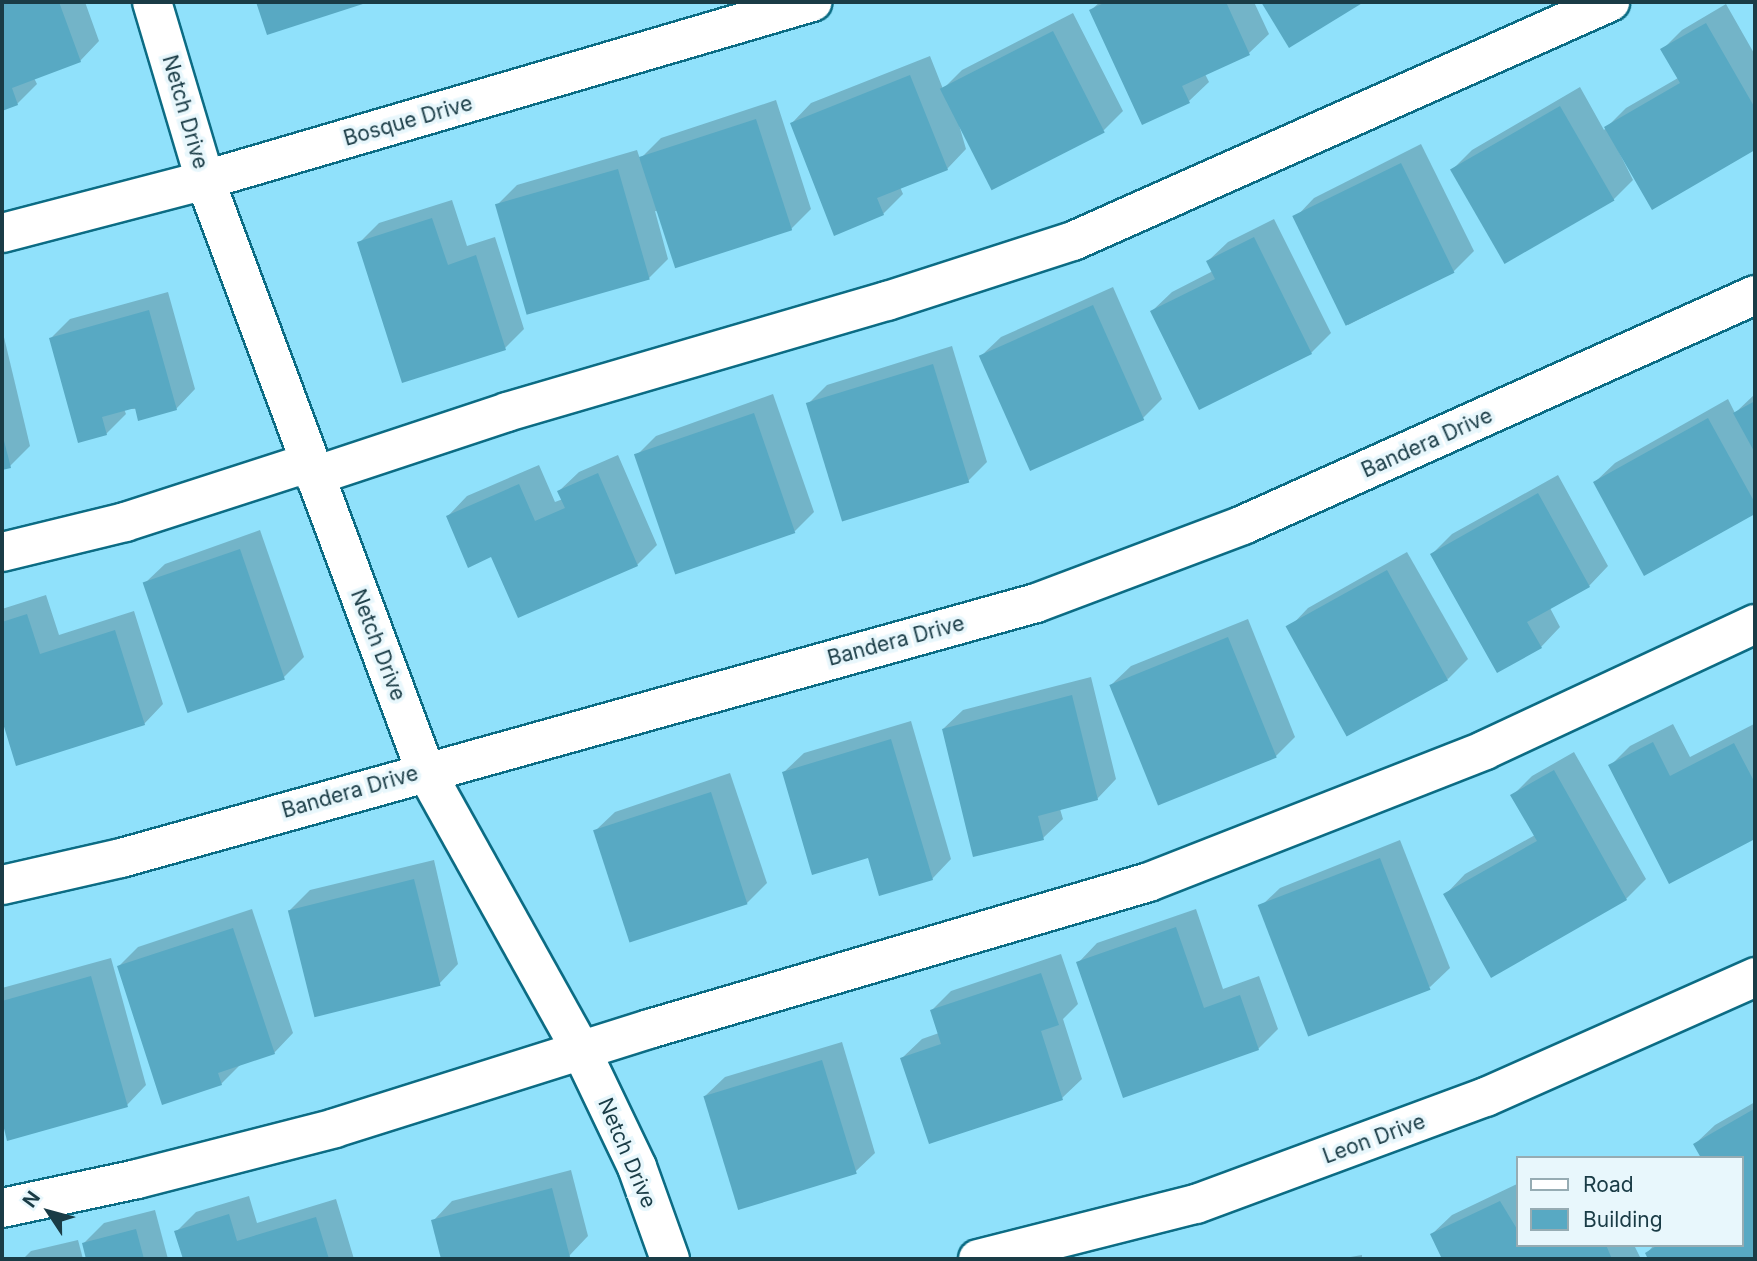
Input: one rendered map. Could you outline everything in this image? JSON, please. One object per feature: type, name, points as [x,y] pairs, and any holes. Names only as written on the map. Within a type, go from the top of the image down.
[{"type":"street","name":"Netch Drive","points":[[152,2],[205,180],[425,770],[581,1050],[637,1167],[670,1259]]},
{"type":"street","name":"Bosque Drive","points":[[2,233],[205,180],[813,2]]},
{"type":"street","points":[[2,552],[125,522],[311,469],[1073,241],[1610,2]]},
{"type":"street","name":"Bandera Drive","points":[[2,885],[121,858],[425,770],[1036,603],[1243,525],[1755,295]]},
{"type":"street","points":[[2,1208],[137,1179],[335,1128],[581,1050],[1149,882],[1485,750],[1755,624]]},
{"type":"street","name":"Leon Drive","points":[[978,1259],[1196,1204],[1486,1097],[1755,977]]},
{"type":"building","points":[[59,2],[81,62],[12,88],[18,105],[2,111],[2,3]]},
{"type":"building","points":[[256,2],[369,2],[267,35]]},
{"type":"building","points":[[1106,2],[1226,2],[1250,55],[1182,86],[1190,103],[1142,125],[1089,10]]},
{"type":"building","points":[[1261,2],[1364,2],[1289,48]]},
{"type":"building","points":[[1706,23],[1755,108],[1755,150],[1652,210],[1604,127],[1680,83],[1660,49]]},
{"type":"building","points":[[1053,31],[1105,133],[992,190],[940,89]]},
{"type":"building","points":[[910,75],[948,170],[877,198],[884,215],[834,236],[790,123]]},
{"type":"building","points":[[1560,106],[1614,200],[1505,264],[1450,170]]},
{"type":"building","points":[[756,119],[792,230],[675,268],[639,157]]},
{"type":"building","points":[[1401,163],[1454,273],[1346,326],[1292,216]]},
{"type":"building","points":[[618,169],[650,280],[527,315],[495,204]]},
{"type":"building","points":[[432,218],[448,265],[476,255],[506,350],[402,383],[357,242]]},
{"type":"building","points":[[1254,237],[1312,354],[1199,410],[1150,311],[1215,279],[1206,261]]},
{"type":"building","points":[[1093,305],[1144,420],[1030,471],[979,356]]},
{"type":"building","points":[[149,310],[177,410],[138,421],[135,408],[102,417],[107,435],[78,443],[49,338]]},
{"type":"building","points":[[933,364],[969,483],[842,521],[806,403]]},
{"type":"building","points":[[1755,401],[1755,453],[1733,413]]},
{"type":"building","points":[[754,413],[795,533],[675,574],[634,454]]},
{"type":"building","points":[[1708,418],[1755,503],[1755,514],[1644,576],[1593,482]]},
{"type":"building","points":[[2,433],[11,468],[2,470]]},
{"type":"building","points":[[598,473],[638,566],[518,618],[491,557],[468,568],[446,516],[519,484],[535,521],[565,508],[557,491]]},
{"type":"building","points":[[1538,493],[1590,587],[1527,622],[1542,648],[1497,673],[1430,554]]},
{"type":"building","points":[[240,549],[285,679],[188,713],[143,583]]},
{"type":"building","points":[[1387,570],[1448,680],[1347,736],[1286,626]]},
{"type":"building","points":[[27,614],[40,654],[115,630],[145,725],[16,766],[2,720],[2,622]]},
{"type":"building","points":[[1228,637],[1277,758],[1158,805],[1109,685]]},
{"type":"building","points":[[1072,695],[1098,800],[1038,816],[1044,840],[973,857],[942,729]]},
{"type":"building","points":[[891,739],[933,880],[879,896],[868,858],[812,875],[782,772]]},
{"type":"building","points":[[1653,742],[1670,776],[1734,743],[1755,783],[1755,839],[1669,884],[1608,765]]},
{"type":"building","points":[[1554,770],[1627,900],[1491,978],[1443,894],[1537,841],[1510,795]]},
{"type":"building","points":[[711,792],[747,904],[630,943],[593,830]]},
{"type":"building","points":[[1380,858],[1431,990],[1308,1037],[1258,905]]},
{"type":"building","points":[[414,879],[441,986],[314,1017],[288,910]]},
{"type":"building","points":[[1176,927],[1204,1008],[1240,995],[1259,1050],[1123,1098],[1076,962]]},
{"type":"building","points":[[233,928],[275,1054],[218,1073],[222,1085],[162,1105],[117,966]]},
{"type":"building","points":[[1041,973],[1059,1025],[1041,1031],[1063,1100],[929,1144],[900,1058],[941,1044],[930,1010]]},
{"type":"building","points":[[91,976],[128,1107],[7,1141],[2,1120],[2,1001]]},
{"type":"building","points":[[822,1060],[857,1174],[738,1210],[703,1096]]},
{"type":"building","points":[[1754,1109],[1755,1259],[1648,1259],[1645,1253],[1655,1247],[1743,1247],[1743,1156],[1700,1156],[1693,1144]]},
{"type":"building","points":[[552,1188],[570,1257],[441,1259],[431,1220]]},
{"type":"building","points":[[1500,1201],[1516,1227],[1516,1247],[1607,1247],[1612,1259],[1442,1259],[1430,1234]]},
{"type":"building","points":[[229,1214],[237,1241],[316,1217],[329,1259],[183,1259],[174,1231]]},
{"type":"building","points":[[136,1229],[144,1259],[86,1259],[82,1243]]}]
